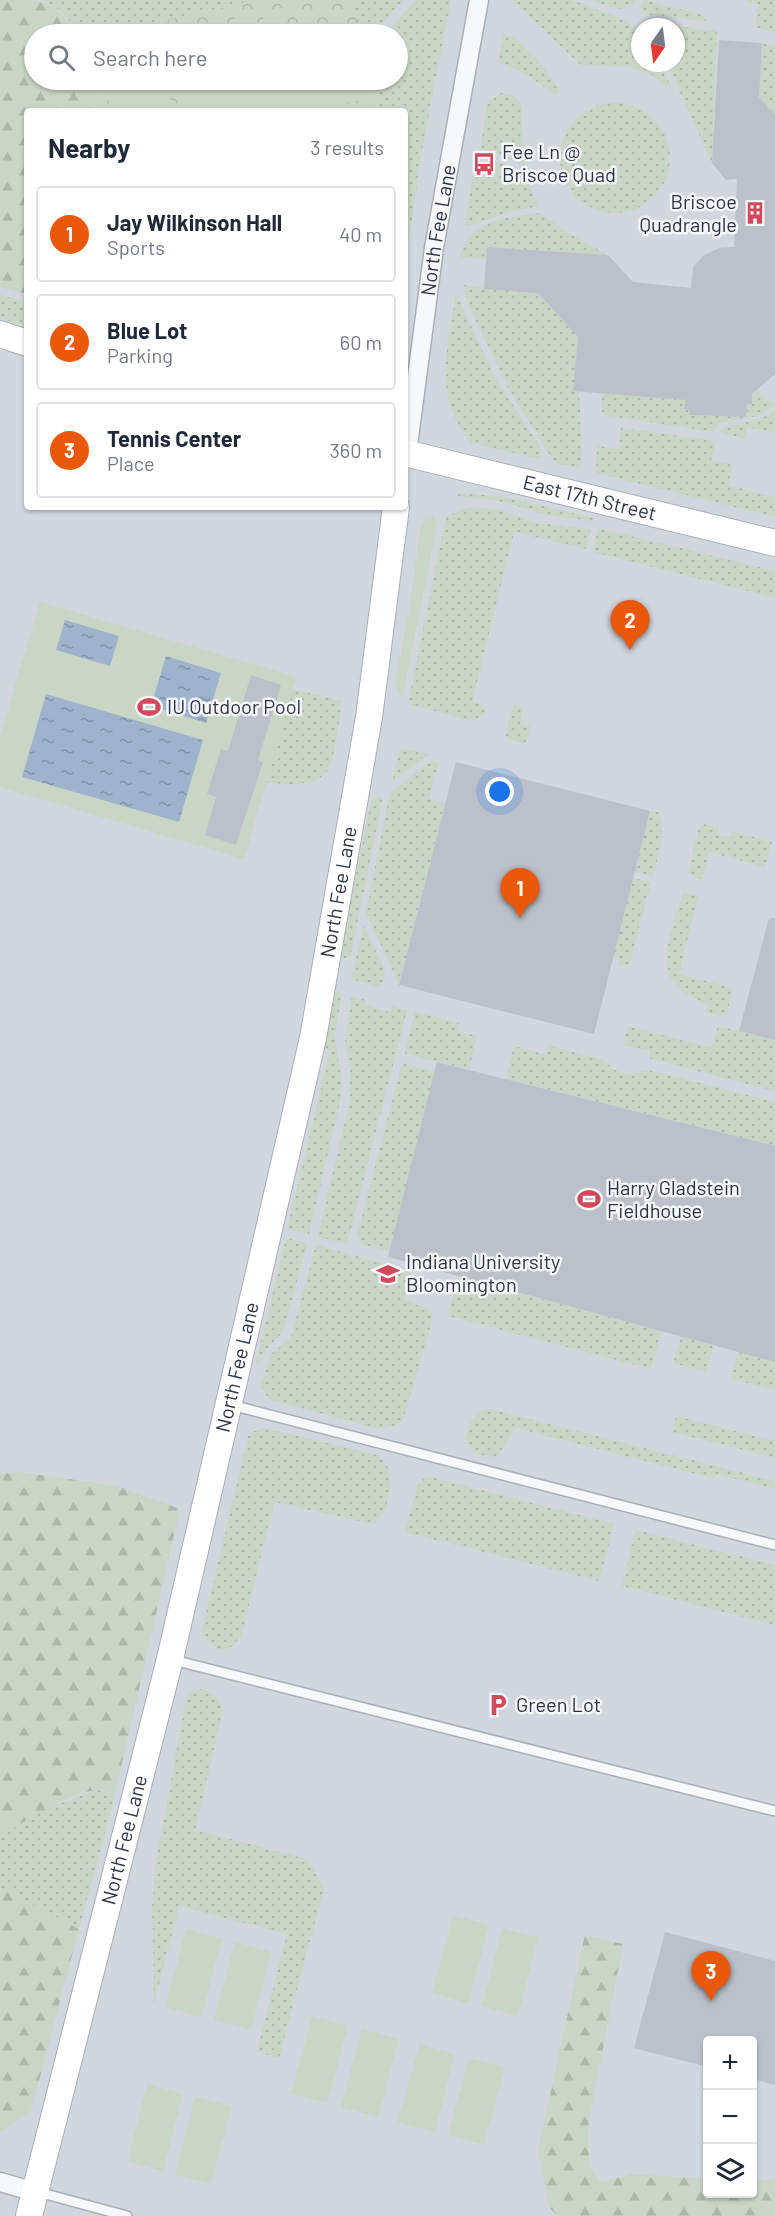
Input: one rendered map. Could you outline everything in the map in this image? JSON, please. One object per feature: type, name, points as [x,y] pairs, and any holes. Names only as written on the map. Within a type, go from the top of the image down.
[{"type":"street","name":"North Fee Lane","points":[[408,441],[434,248],[479,0]]},
{"type":"street","points":[[0,334],[24,342]]},
{"type":"street","name":"East 17th Street","points":[[408,456],[775,543]]},
{"type":"street","name":"North Fee Lane","points":[[32,2204],[171,1659],[313,1038],[334,930],[369,717],[396,510]]},
{"type":"street","points":[[0,2182],[32,2204]]},
{"type":"lane","points":[[228,1404],[775,1545]]},
{"type":"lane","points":[[171,1659],[775,1811]]},
{"type":"lane","points":[[32,2204],[127,2216]]},
{"type":"shaded area","name":"Indiana University Bloomington","points":[[0,0],[775,0],[775,2216],[0,2216]]},
{"type":"green space","points":[[0,0],[38,2],[54,8],[70,24],[24,24],[24,90],[95,90],[99,108],[24,108],[24,293],[0,287]]},
{"type":"green space","points":[[45,0],[256,0],[149,24],[72,24],[63,13]]},
{"type":"green space","points":[[256,0],[352,0],[358,24],[149,24]]},
{"type":"green space","points":[[352,0],[403,0],[382,24],[358,24]]},
{"type":"green space","points":[[416,0],[451,0],[424,140],[408,244],[408,108],[364,108],[377,105],[373,90],[408,90],[408,24],[394,24]]},
{"type":"green space","points":[[511,0],[572,0],[624,20],[631,25],[631,67],[581,65]]},
{"type":"green space","points":[[592,0],[636,0],[627,7],[616,8]]},
{"type":"green space","points":[[644,0],[703,15],[707,21],[649,15],[643,13],[639,6]]},
{"type":"green space","points":[[744,0],[775,0],[775,32],[755,27],[758,4]]},
{"type":"green space","points":[[282,8],[286,24],[265,24],[262,12]]},
{"type":"green space","points":[[254,15],[256,24],[235,24],[234,19]]},
{"type":"green space","points":[[685,27],[717,31],[712,163],[671,72],[685,72]]},
{"type":"green space","points":[[504,34],[519,42],[535,57],[560,89],[559,93],[553,94],[522,72],[498,63]]},
{"type":"green space","points":[[762,43],[775,46],[775,115],[759,97]]},
{"type":"green space","points":[[644,72],[664,72],[673,90]]},
{"type":"green space","points":[[95,90],[373,90],[377,105],[364,108],[99,108]]},
{"type":"green space","points":[[106,90],[168,90],[172,108],[110,108]]},
{"type":"green space","points":[[186,90],[238,90],[242,108],[190,108]]},
{"type":"green space","points":[[250,90],[271,90],[275,108],[254,108]]},
{"type":"green space","points":[[279,90],[300,90],[304,108],[283,108]]},
{"type":"green space","points":[[313,90],[334,90],[338,105],[317,108]]},
{"type":"green space","points":[[343,90],[365,90],[367,99],[346,103]]},
{"type":"green space","points":[[501,93],[514,96],[521,104],[525,170],[515,161],[481,148],[487,102]]},
{"type":"green space","points":[[615,103],[636,107],[654,119],[666,137],[670,158],[666,179],[654,197],[636,209],[615,213],[594,209],[576,197],[564,179],[560,158],[564,137],[576,119],[594,107]]},
{"type":"green space","points":[[495,160],[513,167],[522,183],[528,182],[538,206],[508,212],[468,227],[465,224],[473,176],[480,172],[492,175]]},
{"type":"green space","points":[[540,213],[571,235],[608,255],[487,247],[486,259],[460,257],[464,245],[480,228],[515,216]]},
{"type":"green space","points":[[464,285],[538,293],[578,337],[573,391],[579,392],[582,463],[578,468],[555,463],[508,388],[467,302]]},
{"type":"green space","points":[[456,293],[494,376],[542,450],[540,459],[471,443],[459,425],[451,406],[446,371]]},
{"type":"green space","points":[[0,295],[24,301],[24,326],[0,318]]},
{"type":"green space","points":[[757,390],[774,405],[755,417],[718,423],[714,432],[602,415],[602,393],[686,400],[684,408],[690,410],[689,415],[746,417],[747,404]]},
{"type":"green space","points":[[775,410],[775,433],[747,427],[744,439],[718,432],[730,425],[760,419]]},
{"type":"green space","points":[[621,428],[716,441],[711,460],[733,465],[728,485],[775,497],[775,517],[596,473],[597,446],[619,449]]},
{"type":"green space","points":[[459,493],[505,497],[594,518],[593,521],[545,515],[505,502],[458,496]]},
{"type":"green space","points":[[467,508],[499,509],[536,523],[591,529],[586,549],[514,532],[472,702],[485,706],[485,713],[473,721],[408,704],[446,516]]},
{"type":"green space","points":[[434,516],[437,525],[402,699],[395,683],[410,607],[420,530],[425,517]]},
{"type":"green space","points":[[598,528],[775,571],[775,598],[593,552]]},
{"type":"green space","name":"IU Outdoor Pool","points":[[40,602],[297,677],[244,859],[0,787],[0,736]]},
{"type":"green space","points":[[293,689],[342,701],[333,757],[327,771],[322,776],[307,783],[264,782]]},
{"type":"green space","points":[[516,704],[523,708],[520,724],[530,726],[525,744],[505,737],[512,707]]},
{"type":"green space","points":[[400,748],[429,754],[392,782]]},
{"type":"green space","points":[[432,760],[438,764],[429,799],[445,803],[399,985],[366,912],[390,793]]},
{"type":"green space","points":[[378,796],[383,797],[350,959],[339,957],[371,802]]},
{"type":"green space","points":[[650,811],[658,812],[662,828],[661,844],[653,876],[635,872]]},
{"type":"green space","points":[[704,824],[719,828],[718,835],[730,838],[731,831],[772,842],[765,867],[709,852],[702,880],[688,873],[698,831]]},
{"type":"green space","points":[[633,878],[651,882],[629,967],[618,964],[619,959],[613,957]]},
{"type":"green space","points":[[683,893],[698,896],[679,974],[733,988],[726,1017],[706,1013],[708,1005],[683,991],[670,976],[667,965],[669,940]]},
{"type":"green space","points":[[364,926],[385,970],[382,984],[377,986],[351,979]]},
{"type":"green space","points":[[334,991],[342,993],[335,1035],[341,1077],[341,1097],[309,1234],[287,1229],[330,1050],[323,1048]]},
{"type":"green space","points":[[352,996],[366,1000],[365,1005],[390,1012],[392,1006],[407,1010],[347,1244],[318,1237],[350,1100],[350,1068],[345,1043]]},
{"type":"green space","points":[[415,1012],[459,1023],[457,1031],[477,1036],[469,1069],[405,1054]]},
{"type":"green space","points":[[628,1026],[712,1048],[718,1026],[775,1040],[775,1091],[648,1058],[650,1051],[623,1045]]},
{"type":"green space","points":[[514,1046],[547,1055],[549,1046],[603,1060],[618,1072],[631,1074],[649,1070],[775,1102],[775,1146],[506,1079]]},
{"type":"green space","points":[[402,1063],[435,1072],[390,1251],[360,1244],[357,1236]]},
{"type":"green space","points":[[286,1238],[307,1243],[283,1332],[267,1348],[260,1363],[255,1367]]},
{"type":"green space","points":[[316,1245],[411,1271],[403,1300],[430,1309],[433,1318],[403,1420],[396,1426],[378,1429],[269,1399],[261,1387],[271,1354],[291,1337]]},
{"type":"green space","points":[[458,1276],[661,1331],[651,1369],[448,1316]]},
{"type":"green space","points":[[681,1337],[714,1346],[706,1372],[673,1363]]},
{"type":"green space","points":[[738,1352],[775,1362],[775,1390],[731,1379]]},
{"type":"green space","points":[[489,1409],[775,1481],[775,1489],[717,1474],[716,1479],[516,1428],[497,1457],[474,1454],[466,1440],[468,1429],[475,1416]]},
{"type":"green space","points":[[676,1416],[775,1441],[775,1458],[672,1432]]},
{"type":"green space","points":[[264,1428],[378,1455],[386,1464],[389,1473],[391,1481],[389,1495],[381,1516],[373,1524],[274,1502],[243,1630],[229,1648],[218,1648],[201,1634],[249,1433]]},
{"type":"green space","points":[[20,1472],[117,1486],[180,1509],[113,1803],[111,1796],[104,1790],[80,1794],[50,1807],[0,1837],[0,1474]]},
{"type":"green space","points":[[427,1476],[614,1524],[599,1581],[405,1532],[418,1484]]},
{"type":"green space","points":[[636,1530],[775,1565],[775,1625],[622,1586]]},
{"type":"green space","points":[[199,1689],[208,1691],[214,1696],[223,1710],[195,1830],[307,1859],[324,1888],[279,2058],[257,2052],[287,1934],[179,1906],[154,2004],[152,1908],[155,1868],[187,1693]]},
{"type":"green space","points":[[97,1790],[107,1793],[113,1803],[79,1929],[0,1887],[0,1837],[40,1811]]},
{"type":"green space","points":[[0,1887],[79,1929],[31,2111],[9,2127],[0,2130]]},
{"type":"green space","points":[[453,1915],[489,1925],[468,2003],[432,1993]]},
{"type":"green space","points":[[502,1928],[538,1938],[518,2016],[482,2006]]},
{"type":"green space","points":[[186,1929],[222,1939],[201,2017],[165,2007]]},
{"type":"green space","points":[[585,1935],[623,1944],[588,2126],[589,2166],[601,2182],[632,2174],[703,2179],[703,2198],[757,2198],[757,2181],[775,2179],[775,2216],[558,2216],[549,2207],[538,2151]]},
{"type":"green space","points":[[235,1942],[271,1952],[251,2030],[214,2020]]},
{"type":"green space","points":[[312,2016],[348,2026],[327,2103],[291,2094]]},
{"type":"green space","points":[[362,2029],[398,2039],[378,2117],[341,2107]]},
{"type":"green space","points":[[419,2044],[455,2054],[435,2132],[398,2122]]},
{"type":"green space","points":[[469,2058],[505,2067],[484,2145],[448,2135]]},
{"type":"green space","points":[[147,2084],[183,2094],[163,2171],[127,2162]]},
{"type":"green space","points":[[195,2097],[231,2106],[211,2184],[175,2175]]},
{"type":"water","points":[[65,620],[119,636],[110,666],[56,650]]},
{"type":"water","points":[[166,656],[221,673],[206,723],[151,706]]},
{"type":"water","points":[[46,694],[203,740],[179,822],[22,777]]},
{"type":"building","name":"Briscoe Quadrangle","points":[[719,40],[762,43],[759,97],[775,115],[775,374],[752,394],[752,404],[747,404],[746,417],[689,415],[690,410],[684,409],[686,400],[573,391],[578,337],[538,293],[484,289],[487,247],[608,255],[633,282],[691,288],[693,267],[704,255],[719,248],[734,247],[737,179],[726,180],[712,163]]},
{"type":"building","points":[[251,675],[281,685],[258,760],[263,762],[236,845],[205,835],[216,797],[207,794],[221,749],[228,751]]},
{"type":"building","points":[[456,762],[650,811],[594,1034],[399,985]]},
{"type":"building","points":[[769,918],[775,918],[775,1040],[739,1031]]},
{"type":"building","name":"Harry Gladstein Fieldhouse","points":[[437,1062],[775,1146],[775,1362],[388,1257]]},
{"type":"building","points":[[665,1932],[775,1961],[775,2085],[757,2080],[757,2036],[703,2036],[703,2066],[634,2048]]},
{"type":"place","name":"Fee Ln @ Briscoe Quad","points":[[484,164]]},
{"type":"place","name":"Briscoe Quadrangle","points":[[755,213]]},
{"type":"place","name":"Blue Lot","points":[[630,650]]},
{"type":"place","name":"IU Outdoor Pool","points":[[149,707]]},
{"type":"place","name":"Jay Wilkinson Hall","points":[[520,918]]},
{"type":"place","name":"Harry Gladstein Fieldhouse","points":[[589,1199]]},
{"type":"place","name":"Indiana University Bloomington","points":[[388,1274]]},
{"type":"place","name":"Green Lot","points":[[498,1705]]},
{"type":"place","name":"Tennis Center","points":[[711,2001]]}]
